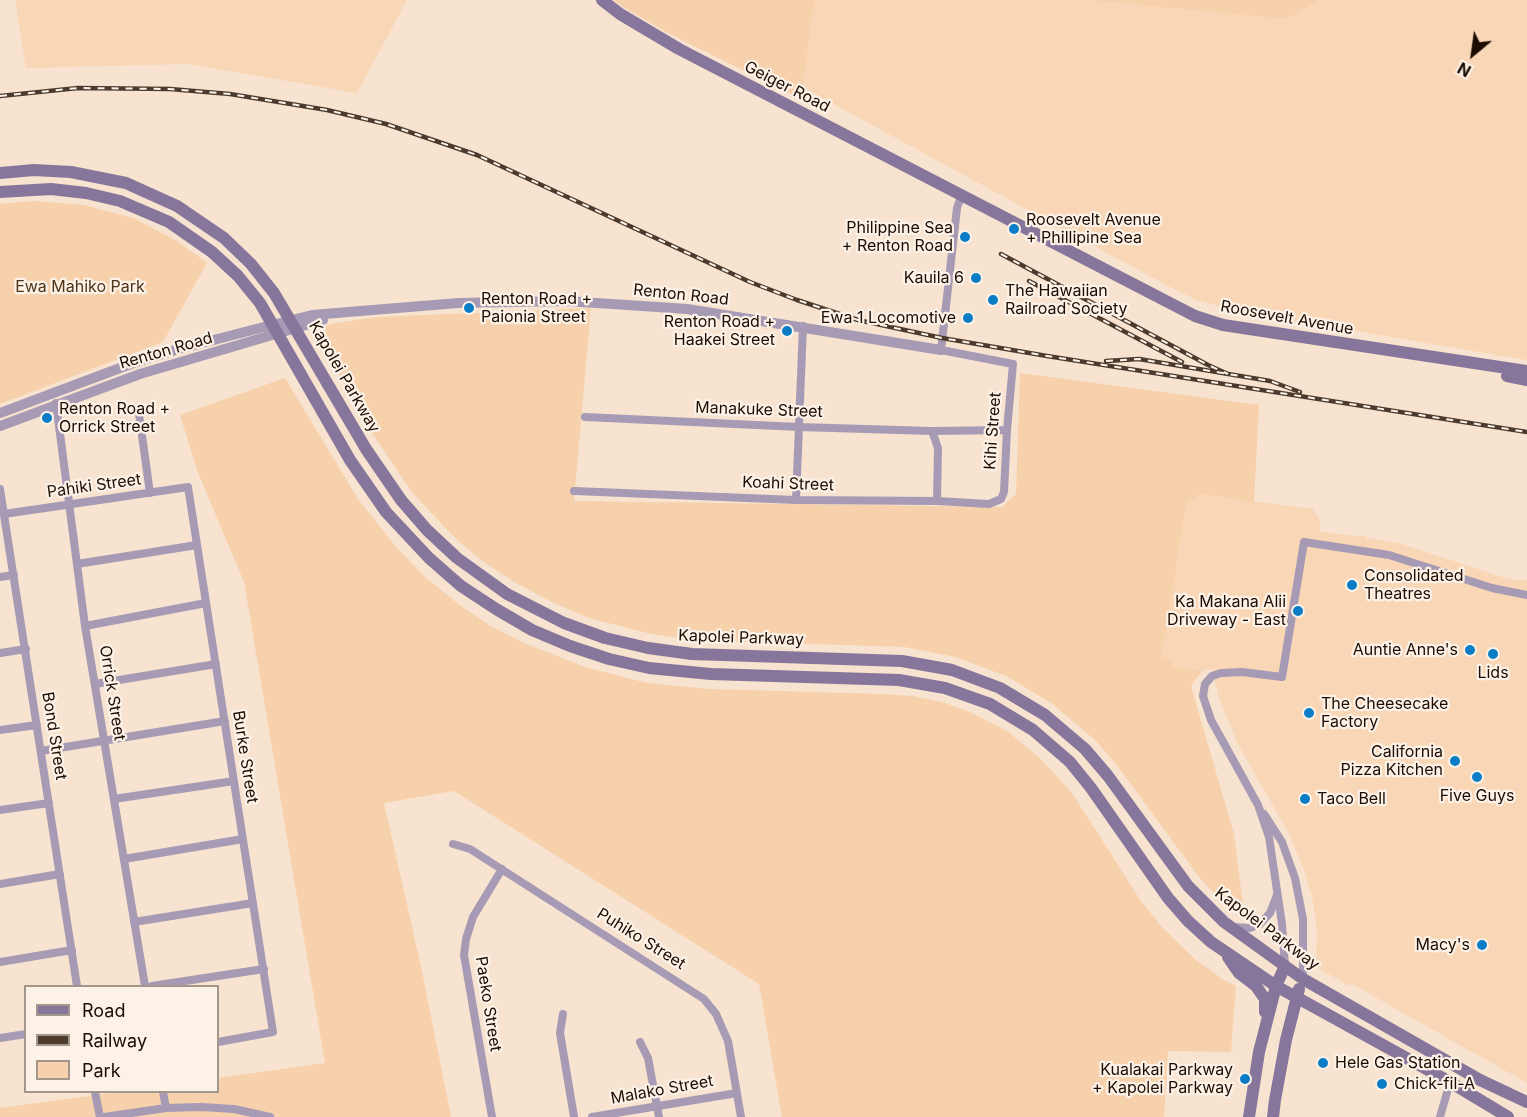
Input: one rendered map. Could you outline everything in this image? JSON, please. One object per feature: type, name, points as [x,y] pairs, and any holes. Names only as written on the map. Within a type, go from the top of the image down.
[{"type":"main road","name":"Geiger Road","points":[[602,0],[620,14],[679,49],[962,194]]},
{"type":"main road","name":"Kapolei Parkway","points":[[0,173],[52,170],[89,174],[126,183],[169,202],[208,225],[238,251],[274,293],[377,466],[401,500],[450,551],[473,571],[507,594],[574,627],[605,638],[648,648],[703,654],[902,661],[952,670],[1000,688],[1045,715],[1085,750],[1108,776],[1188,886],[1230,926],[1303,979],[1480,1080],[1527,1102]]},
{"type":"main road","points":[[0,192],[34,189],[78,192],[120,201],[153,214],[191,236],[225,263],[249,289],[276,330],[373,496],[399,528],[429,558],[478,598],[514,620],[551,638],[589,653],[639,666],[711,674],[899,680],[945,688],[990,704],[1033,730],[1070,762],[1091,788],[1167,898],[1199,931],[1224,951],[1276,986],[1450,1082],[1508,1117]]},
{"type":"main road","name":"Roosevelt Avenue","points":[[962,194],[1203,319],[1223,325],[1527,371]]},
{"type":"main road","points":[[1388,351],[1527,380]]},
{"type":"main road","points":[[1224,951],[1239,973],[1256,986],[1265,999],[1266,1026]]},
{"type":"main road","points":[[1249,1117],[1254,1073],[1276,986],[1285,966]]},
{"type":"main road","points":[[1274,1117],[1284,1050],[1303,979]]},
{"type":"street","points":[[941,350],[957,208],[962,194]]},
{"type":"street","name":"Renton Road","points":[[0,426],[140,374],[245,344],[276,330],[294,325],[343,313],[458,303],[567,301],[687,309],[803,326],[1013,364]]},
{"type":"street","points":[[796,500],[803,326]]},
{"type":"street","name":"Renton Road","points":[[0,413],[104,373],[191,345],[240,333],[276,330]]},
{"type":"street","points":[[191,345],[195,359]]},
{"type":"street","name":"Kihi Street","points":[[1001,499],[1005,492],[1007,430],[1013,364]]},
{"type":"street","name":"Orrick Street","points":[[56,404],[85,626],[145,985]]},
{"type":"street","points":[[139,414],[150,493]]},
{"type":"street","name":"Manakuke Street","points":[[585,417],[799,427],[932,431],[1007,430]]},
{"type":"street","points":[[932,431],[938,448],[937,501]]},
{"type":"street","name":"Pahiki Street","points":[[4,514],[188,487]]},
{"type":"street","name":"Burke Street","points":[[188,487],[273,1032],[219,1042]]},
{"type":"street","name":"Bond Street","points":[[0,489],[77,985]]},
{"type":"street","name":"Koahi Street","points":[[574,491],[796,500],[937,501],[989,504],[1001,499]]},
{"type":"street","points":[[1303,979],[1303,919],[1295,878],[1282,842],[1216,731],[1205,702],[1203,689],[1210,678],[1221,673],[1251,673],[1282,677],[1304,542],[1389,555],[1492,588],[1527,595]]},
{"type":"street","points":[[77,564],[197,544]]},
{"type":"street","points":[[0,577],[14,575]]},
{"type":"street","points":[[85,626],[206,603]]},
{"type":"street","points":[[0,653],[26,649]]},
{"type":"street","points":[[95,684],[216,664]]},
{"type":"street","points":[[41,751],[225,721]]},
{"type":"street","points":[[0,730],[37,725]]},
{"type":"street","points":[[114,799],[234,781]]},
{"type":"street","points":[[0,810],[49,804]]},
{"type":"street","points":[[1258,805],[1271,843],[1285,966]]},
{"type":"street","points":[[124,859],[243,839]]},
{"type":"street","name":"Puhiko Street","points":[[453,844],[470,849],[704,999],[716,1014],[725,1031],[741,1117]]},
{"type":"street","name":"Paeko Street","points":[[492,1117],[466,972],[464,947],[473,918],[502,869]]},
{"type":"street","points":[[0,884],[60,874]]},
{"type":"street","points":[[1230,926],[1245,929],[1260,924],[1270,913],[1277,895]]},
{"type":"street","points":[[134,922],[253,903]]},
{"type":"street","points":[[0,962],[72,950]]},
{"type":"street","points":[[164,985],[264,969]]},
{"type":"street","points":[[563,1014],[560,1033],[574,1117]]},
{"type":"street","points":[[0,1038],[24,1034]]},
{"type":"street","points":[[640,1042],[648,1058],[658,1117]]},
{"type":"street","points":[[1440,1117],[1450,1082]]},
{"type":"street","points":[[95,1093],[102,1117],[166,1108],[220,1108],[270,1117]]},
{"type":"street","points":[[163,1093],[166,1108]]},
{"type":"street","name":"Malako Street","points":[[592,1117],[736,1093]]},
{"type":"shaded area","points":[[15,0],[407,0],[357,93],[188,64],[26,68]]},
{"type":"shaded area","points":[[642,0],[1527,0],[1527,360],[1236,311],[1197,300]]},
{"type":"shaded area","points":[[1197,494],[1313,509],[1320,521],[1319,531],[1360,537],[1361,535],[1366,538],[1399,543],[1508,579],[1527,580],[1527,1083],[1352,984],[1350,986],[1316,967],[1317,928],[1305,872],[1287,830],[1239,746],[1219,699],[1212,669],[1202,671],[1171,666],[1171,660],[1162,656],[1187,500]]},
{"type":"green space","points":[[614,0],[814,0],[801,99],[666,32]]},
{"type":"green space","points":[[1089,0],[1318,0],[1288,19]]},
{"type":"green space","name":"Ewa Mahiko Park","points":[[35,201],[84,205],[133,218],[177,241],[207,263],[163,342],[0,404],[0,204]]},
{"type":"green space","points":[[591,308],[574,501],[1002,507],[1016,494],[1020,373],[1259,405],[1254,502],[1198,494],[1196,500],[1187,500],[1162,656],[1171,660],[1171,666],[1202,671],[1191,686],[1234,834],[1245,920],[1222,901],[1199,877],[1119,768],[1095,740],[1053,704],[1006,676],[956,657],[904,647],[693,640],[651,634],[589,618],[514,582],[481,560],[451,534],[411,491],[378,442],[314,332],[330,324],[376,317]]},
{"type":"green space","points":[[285,378],[358,499],[397,548],[426,578],[489,625],[524,643],[585,667],[647,683],[710,689],[912,696],[942,702],[970,712],[1007,731],[1041,759],[1072,793],[1141,901],[1161,926],[1196,960],[1236,986],[1231,1052],[1168,1051],[1164,1117],[782,1117],[759,984],[454,791],[384,803],[420,962],[451,1117],[0,1117],[0,1108],[112,1093],[219,1093],[219,1078],[325,1063],[244,582],[198,473],[180,415]]},
{"type":"railway","points":[[0,96],[78,88],[170,89],[230,94],[327,110],[386,124],[477,155],[750,282],[858,320],[942,338],[1047,356],[1527,432]]},
{"type":"railway","points":[[1001,254],[1228,374]]},
{"type":"railway","points":[[1029,281],[1182,362]]},
{"type":"railway","points":[[1106,361],[1139,359],[1270,381],[1300,392]]},
{"type":"place","name":"Roosevelt Avenue + Phillipine Sea","points":[[1014,229]]},
{"type":"place","name":"Philippine Sea + Renton Road","points":[[965,237]]},
{"type":"place","name":"Kauila 6","points":[[976,278]]},
{"type":"place","name":"The Hawaiian Railroad Society","points":[[993,300]]},
{"type":"place","name":"Renton Road + Paionia Street","points":[[469,308]]},
{"type":"place","name":"Ewa 1 Locomotive","points":[[968,318]]},
{"type":"place","name":"Renton Road + Haakei Street","points":[[787,331]]},
{"type":"place","name":"Renton Road + Orrick Street","points":[[47,418]]},
{"type":"place","name":"Consolidated Theatres","points":[[1352,585]]},
{"type":"place","name":"Ka Makana Alii Driveway - East","points":[[1298,611]]},
{"type":"place","name":"Auntie Anne's","points":[[1470,650]]},
{"type":"place","name":"Lids","points":[[1493,654]]},
{"type":"place","name":"The Cheesecake Factory","points":[[1309,713]]},
{"type":"place","name":"California Pizza Kitchen","points":[[1455,761]]},
{"type":"place","name":"Five Guys","points":[[1477,777]]},
{"type":"place","name":"Taco Bell","points":[[1305,799]]},
{"type":"place","name":"Macy's","points":[[1482,945]]},
{"type":"place","name":"Hele Gas Station","points":[[1323,1063]]},
{"type":"place","name":"Kualakai Parkway + Kapolei Parkway","points":[[1245,1079]]},
{"type":"place","name":"Chick-fil-A","points":[[1382,1084]]}]
